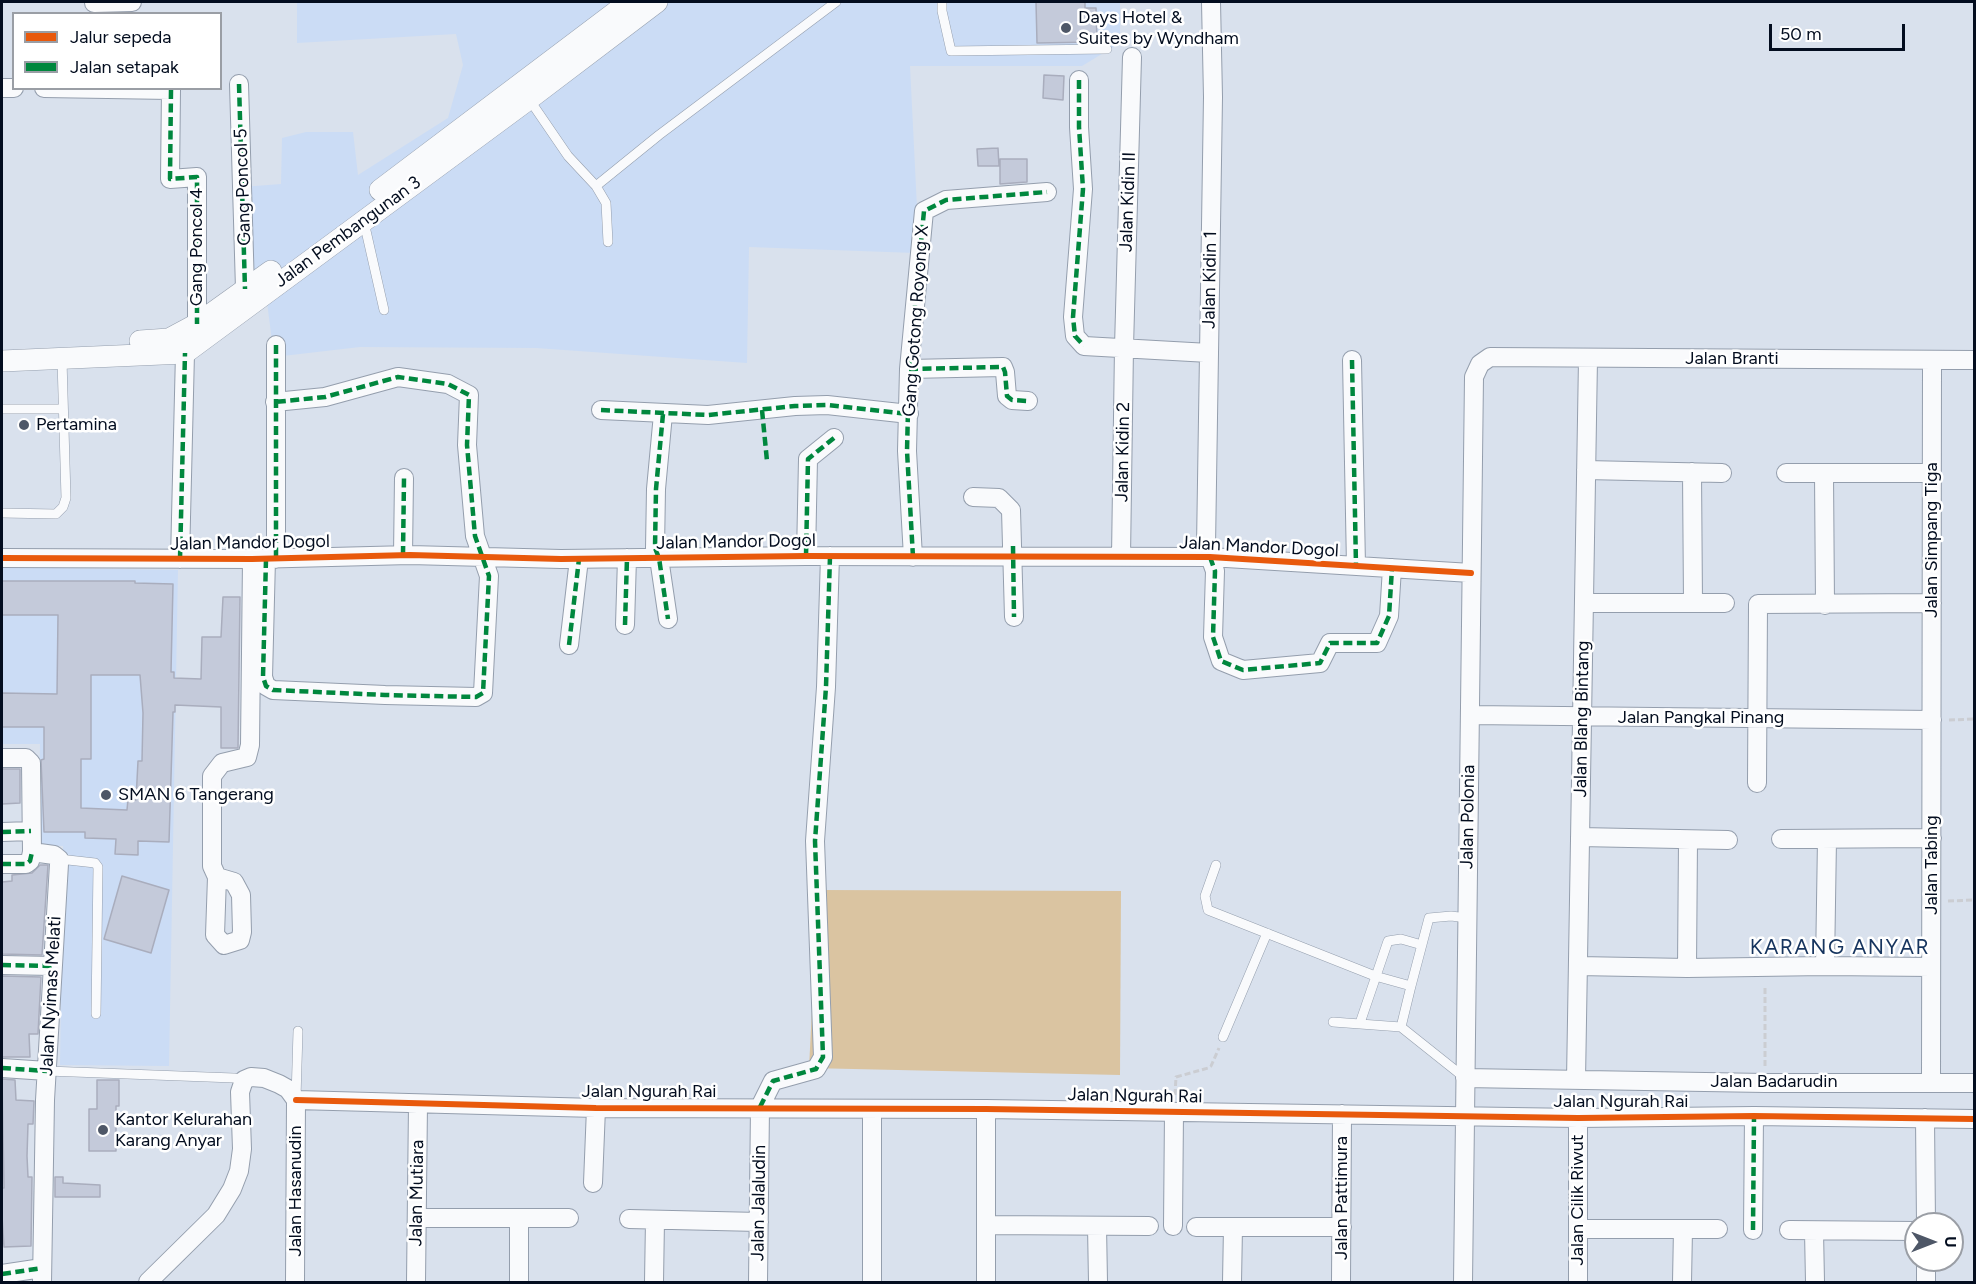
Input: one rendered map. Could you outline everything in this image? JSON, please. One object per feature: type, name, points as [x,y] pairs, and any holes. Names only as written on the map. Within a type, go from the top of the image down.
[{"type":"street","points":[[94,6],[132,2]]},
{"type":"street","name":"Jalan Pembangunan 3","points":[[184,352],[298,260],[569,58],[657,2]]},
{"type":"street","name":"Jalan Kidin 1","points":[[1211,2],[1213,97],[1206,546],[1215,571],[1213,637],[1221,661],[1243,670],[1320,663],[1330,643],[1377,643],[1389,616],[1392,568]]},
{"type":"street","name":"Jalan Pembangunan 3","points":[[2,346],[169,339],[197,324],[245,289],[364,220],[529,99],[621,4]]},
{"type":"street","name":"Jalan Kidin II","points":[[1124,347],[1132,57]]},
{"type":"street","points":[[1079,80],[1083,189],[1073,317],[1075,336],[1084,346],[1209,353]]},
{"type":"street","name":"Gang Poncol 5","points":[[239,84],[245,289]]},
{"type":"street","name":"Gang Poncol 4","points":[[171,90],[170,179],[197,177],[197,324]]},
{"type":"street","name":"Gang Gotong Royong X","points":[[913,557],[907,451],[909,369],[924,211],[946,200],[1047,192]]},
{"type":"street","points":[[217,877],[212,866],[212,776],[222,763],[247,757],[250,745],[277,377],[276,345]]},
{"type":"street","name":"Jalan Kidin 2","points":[[1121,557],[1124,347]]},
{"type":"street","points":[[2,361],[62,360],[184,352],[180,559]]},
{"type":"street","name":"Jalan Branti","points":[[1490,357],[1974,360]]},
{"type":"street","name":"Jalan Polonia","points":[[1463,1282],[1474,377],[1480,364],[1490,357]]},
{"type":"street","name":"Jalan Blang Bintang","points":[[1576,1080],[1588,359]]},
{"type":"street","points":[[1352,360],[1356,566]]},
{"type":"street","name":"Jalan Simpang Tiga","points":[[1932,360],[1932,720]]},
{"type":"street","points":[[909,369],[1003,367],[1007,396],[1012,400],[1028,400]]},
{"type":"street","points":[[265,559],[263,677],[266,686],[273,690],[385,695],[476,697],[482,694],[489,576],[475,536],[467,446],[469,395],[448,384],[398,377],[325,397],[275,402]]},
{"type":"street","points":[[601,410],[708,415],[827,405],[909,414]]},
{"type":"street","points":[[663,414],[656,489],[655,548],[668,619]]},
{"type":"street","points":[[806,556],[808,459],[834,438]]},
{"type":"street","points":[[1586,471],[1722,473]]},
{"type":"street","points":[[1692,472],[1693,603]]},
{"type":"street","points":[[1786,474],[1932,473]]},
{"type":"street","points":[[1824,474],[1825,605]]},
{"type":"street","points":[[403,555],[404,478]]},
{"type":"street","points":[[973,497],[999,498],[1011,510],[1014,617]]},
{"type":"street","name":"Jalan Mandor Dogol","points":[[2,558],[265,559],[403,555],[579,559],[806,556],[1210,557],[1471,573]]},
{"type":"street","points":[[760,1115],[773,1081],[816,1069],[823,1057],[816,841],[826,687],[830,556]]},
{"type":"street","points":[[625,625],[627,558]]},
{"type":"street","points":[[569,645],[579,559]]},
{"type":"street","points":[[1584,603],[1725,603]]},
{"type":"street","points":[[1757,783],[1758,604],[1932,603]]},
{"type":"street","name":"Jalan Pangkal Pinang","points":[[1470,715],[1932,720]]},
{"type":"street","name":"Jalan Tabing","points":[[1931,1083],[1932,720]]},
{"type":"street","points":[[2,758],[26,758],[31,763],[32,852],[30,861],[26,864],[2,864]]},
{"type":"street","points":[[2,832],[31,831]]},
{"type":"street","points":[[1580,837],[1728,840]]},
{"type":"street","points":[[1781,839],[1932,838]]},
{"type":"street","points":[[1826,966],[1827,839]]},
{"type":"street","points":[[1687,968],[1688,840]]},
{"type":"street","points":[[32,852],[54,855],[59,859]]},
{"type":"street","name":"Jalan Nyimas Melati","points":[[42,1275],[46,1071],[59,859]]},
{"type":"street","points":[[2,964],[52,966]]},
{"type":"street","points":[[1578,966],[1931,967]]},
{"type":"street","points":[[2,1068],[46,1071]]},
{"type":"street","points":[[148,1282],[216,1215],[232,1189],[239,1171],[242,1149],[240,1092],[244,1080],[251,1077],[264,1078],[288,1089],[296,1100]]},
{"type":"street","name":"Jalan Badarudin","points":[[1465,1078],[1765,1083],[1974,1083]]},
{"type":"street","name":"Jalan Ngurah Rai","points":[[296,1100],[760,1115],[1175,1103],[1342,1114],[1578,1118],[1754,1116],[1974,1119]]},
{"type":"street","name":"Jalan Hasanudin","points":[[295,1282],[296,1100]]},
{"type":"street","points":[[1173,1226],[1175,1103]]},
{"type":"street","name":"Jalan Mutiara","points":[[416,1282],[418,1104]]},
{"type":"street","points":[[593,1183],[596,1108]]},
{"type":"street","points":[[986,1109],[986,1282]]},
{"type":"street","points":[[872,1110],[872,1282]]},
{"type":"street","name":"Jalan Pattimura","points":[[1341,1282],[1342,1114]]},
{"type":"street","name":"Jalan Jalaludin","points":[[758,1282],[760,1115]]},
{"type":"street","points":[[1753,1230],[1754,1116]]},
{"type":"street","name":"Jalan Cilik Riwut","points":[[1578,1118],[1578,1282]]},
{"type":"street","points":[[1926,1118],[1926,1212]]},
{"type":"street","points":[[417,1218],[569,1218]]},
{"type":"street","points":[[519,1218],[519,1282]]},
{"type":"street","points":[[629,1219],[759,1222]]},
{"type":"street","points":[[654,1282],[655,1220]]},
{"type":"street","points":[[986,1225],[1149,1226]]},
{"type":"street","points":[[1097,1226],[1098,1282]]},
{"type":"street","points":[[1196,1227],[1342,1227]]},
{"type":"street","points":[[1232,1282],[1233,1227]]},
{"type":"street","points":[[1578,1229],[1718,1229]]},
{"type":"street","points":[[1682,1282],[1683,1229]]},
{"type":"street","points":[[1789,1230],[1904,1231]]},
{"type":"street","points":[[1814,1231],[1815,1282]]},
{"type":"street","points":[[2,1274],[42,1275]]},
{"type":"lane","points":[[596,186],[658,135],[836,2]]},
{"type":"lane","points":[[942,2],[951,51],[1107,49]]},
{"type":"lane","points":[[529,99],[568,156],[596,186],[606,203],[608,242]]},
{"type":"lane","points":[[364,220],[384,310]]},
{"type":"lane","points":[[2,513],[56,514],[63,507],[66,498],[62,360]]},
{"type":"lane","points":[[2,410],[63,409]]},
{"type":"lane","points":[[59,859],[95,862],[98,867],[96,1014]]},
{"type":"lane","points":[[1216,865],[1205,896],[1208,910],[1375,976],[1411,986]]},
{"type":"lane","points":[[1401,1027],[1429,918],[1451,916],[1467,918]]},
{"type":"lane","points":[[1223,1037],[1267,933]]},
{"type":"lane","points":[[1360,1023],[1388,941],[1401,939],[1422,945]]},
{"type":"lane","points":[[1333,1022],[1401,1027],[1465,1078]]},
{"type":"lane","points":[[296,1100],[298,1031]]},
{"type":"lane","points":[[46,1071],[234,1077],[244,1080]]},
{"type":"path","points":[[1932,720],[1974,719]]},
{"type":"path","points":[[1932,901],[1974,900]]},
{"type":"path","points":[[1765,1083],[1766,967]]},
{"type":"path","points":[[1175,1103],[1175,1079],[1178,1076],[1211,1066],[1223,1037]]},
{"type":"shaded area","points":[[297,2],[1120,2],[1120,43],[1082,66],[910,66],[918,228],[915,253],[749,247],[747,363],[536,348],[360,347],[274,357],[267,302],[242,269],[242,187],[281,184],[282,138],[306,132],[353,132],[358,175],[448,118],[463,65],[456,34],[297,43]]},
{"type":"shaded area","name":"SMAN 6 Tangerang","points":[[2,567],[178,570],[169,1066],[60,1065],[63,846],[38,845],[40,744],[2,744]]},
{"type":"shaded area","points":[[818,890],[1121,891],[1120,1075],[809,1068]]},
{"type":"building","name":"Days Hotel & Suites by Wyndham","points":[[1036,2],[1085,2],[1085,8],[1096,8],[1097,40],[1094,42],[1037,43]]},
{"type":"building","points":[[1044,75],[1064,76],[1063,100],[1043,98]]},
{"type":"building","points":[[998,148],[999,166],[978,166],[977,149]]},
{"type":"building","points":[[1000,159],[1027,159],[1027,182],[1000,184]]},
{"type":"building","points":[[2,581],[135,581],[135,583],[173,584],[171,672],[174,672],[174,678],[201,679],[202,637],[221,637],[223,597],[240,597],[238,748],[221,748],[221,707],[175,705],[169,842],[138,841],[138,855],[115,854],[116,839],[85,838],[85,832],[44,832],[41,760],[44,759],[44,727],[2,727],[2,693],[57,694],[58,615],[2,615]],"holes":[[[91,675],[140,675],[143,713],[142,761],[138,761],[136,800],[128,799],[127,810],[81,808],[81,759],[91,759]]]},
{"type":"building","points":[[2,769],[20,769],[20,803],[2,804]]},
{"type":"building","points":[[40,865],[48,865],[42,955],[2,954],[2,882],[12,881],[12,875],[32,873]]},
{"type":"building","points":[[122,876],[169,890],[151,953],[104,939]]},
{"type":"building","points":[[2,976],[41,977],[38,1034],[29,1034],[30,1057],[2,1057]]},
{"type":"building","points":[[2,1079],[15,1080],[16,1100],[34,1101],[33,1124],[28,1124],[27,1156],[28,1177],[32,1177],[31,1246],[4,1247]]},
{"type":"building","name":"Kantor Kelurahan Karang Anyar","points":[[97,1080],[119,1080],[119,1106],[116,1106],[116,1151],[89,1151],[89,1109],[97,1109]]},
{"type":"building","points":[[55,1177],[63,1177],[63,1183],[100,1185],[100,1197],[55,1197]]},
{"type":"marked path","points":[[1079,80],[1083,189],[1073,317],[1075,336],[1084,346]]},
{"type":"marked path","points":[[239,84],[245,289]]},
{"type":"marked path","points":[[171,90],[170,179],[197,177],[197,324]]},
{"type":"marked path","points":[[913,557],[907,451],[909,369],[924,211],[946,200],[1047,192]]},
{"type":"marked path","points":[[276,345],[276,559]]},
{"type":"marked path","points":[[180,559],[185,353]]},
{"type":"marked path","points":[[1352,360],[1356,566]]},
{"type":"marked path","points":[[909,369],[1003,367],[1007,396],[1012,400],[1028,401]]},
{"type":"marked path","points":[[266,559],[263,677],[266,686],[273,690],[385,695],[476,697],[483,693],[489,576],[475,536],[467,445],[469,395],[448,384],[398,377],[325,397],[275,402]]},
{"type":"marked path","points":[[601,410],[708,415],[827,405],[909,414]]},
{"type":"marked path","points":[[762,410],[767,461]]},
{"type":"marked path","points":[[663,414],[656,489],[655,548],[659,558],[668,619]]},
{"type":"marked path","points":[[806,556],[808,459],[834,438]]},
{"type":"marked path","points":[[403,555],[404,478]]},
{"type":"marked path","points":[[1013,546],[1014,617]]},
{"type":"marked path","points":[[760,1107],[773,1081],[816,1069],[823,1057],[815,841],[826,687],[830,556]]},
{"type":"marked path","points":[[1210,557],[1215,571],[1213,637],[1221,661],[1243,670],[1320,663],[1330,643],[1377,643],[1389,616],[1392,568]]},
{"type":"marked path","points":[[625,625],[627,558]]},
{"type":"marked path","points":[[569,645],[579,559]]},
{"type":"marked path","points":[[2,832],[31,831]]},
{"type":"marked path","points":[[2,864],[26,864],[30,861],[32,852]]},
{"type":"marked path","points":[[2,965],[52,966]]},
{"type":"marked path","points":[[2,1068],[47,1071]]},
{"type":"marked path","points":[[1753,1230],[1754,1116]]},
{"type":"marked path","points":[[2,1274],[42,1268]]},
{"type":"cycle path","points":[[2,558],[252,559],[410,555],[561,559],[806,556],[1210,557],[1471,573]]},
{"type":"cycle path","points":[[296,1100],[596,1108],[986,1109],[1578,1118],[1754,1116],[1974,1119]]},
{"type":"place","name":"Days Hotel & Suites by Wyndham","points":[[1066,28]]},
{"type":"place","name":"Pertamina","points":[[24,425]]},
{"type":"place","name":"SMAN 6 Tangerang","points":[[106,795]]},
{"type":"place","name":"Kantor Kelurahan Karang Anyar","points":[[103,1130]]},
{"type":"district","name":"KARANG ANYAR","points":[[1840,948]]}]
